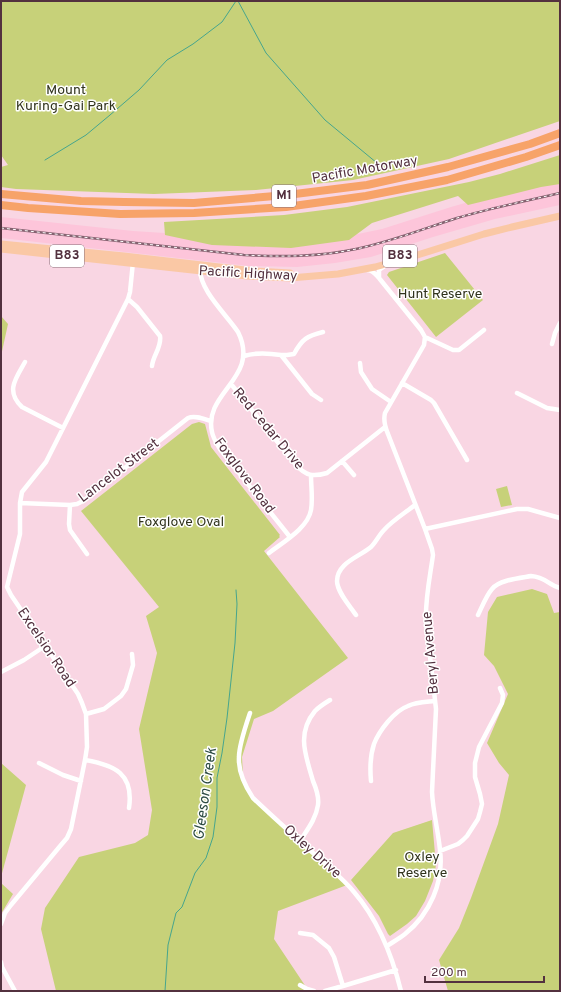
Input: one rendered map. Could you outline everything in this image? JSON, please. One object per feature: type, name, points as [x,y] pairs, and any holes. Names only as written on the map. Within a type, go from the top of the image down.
[{"type":"highway","name":"Pacific Motorway","points":[[1,194],[81,201],[124,202],[194,202],[287,196],[367,185],[448,167],[530,144],[560,133]]},
{"type":"highway","name":"Pacific Motorway","points":[[1,205],[120,214],[194,214],[286,207],[366,196],[447,180],[526,157],[560,145]]},
{"type":"main road","name":"Pacific Highway","points":[[200,268],[291,273],[338,270],[390,259],[503,225],[560,212]]},
{"type":"main road","name":"Pacific Highway","points":[[1,244],[200,268],[247,276],[290,278],[363,270],[388,264],[484,234],[560,216]]},
{"type":"main road","name":"Pacific Highway","points":[[1,249],[133,260]]},
{"type":"street","points":[[1,588],[7,587],[20,534],[20,497],[24,489],[46,462],[128,299],[133,260]]},
{"type":"street","points":[[379,278],[379,270],[388,264]]},
{"type":"street","points":[[200,268],[200,277],[207,291],[238,332],[243,342],[244,356],[252,353],[287,356],[294,354],[300,343],[311,335],[323,332]]},
{"type":"street","points":[[363,270],[370,270],[379,278],[425,337],[453,350],[459,350],[484,330]]},
{"type":"street","points":[[128,299],[137,307],[160,336],[161,342],[152,366]]},
{"type":"street","points":[[552,344],[560,323]]},
{"type":"street","name":"Beryl Avenue","points":[[387,946],[416,924],[433,898],[440,872],[440,851],[432,804],[436,716],[425,610],[433,555],[426,529],[384,422],[385,413],[424,345],[425,337]]},
{"type":"street","points":[[281,355],[312,394],[321,400]]},
{"type":"street","name":"Foxglove Road","points":[[244,356],[242,365],[237,375],[218,403],[212,415],[212,432],[220,449],[290,537]]},
{"type":"street","points":[[25,362],[13,386],[13,394],[15,398],[18,403],[28,410],[63,428]]},
{"type":"street","points":[[360,363],[361,372],[372,389],[391,402]]},
{"type":"street","points":[[402,383],[434,403],[467,460]]},
{"type":"street","name":"Red Cedar Drive","points":[[231,384],[296,465],[301,470],[311,475],[327,473],[385,427]]},
{"type":"street","points":[[516,393],[547,408],[560,410]]},
{"type":"street","name":"Lancelot Street","points":[[20,503],[77,504],[83,501],[188,418],[196,417],[211,421]]},
{"type":"street","points":[[342,461],[354,476]]},
{"type":"street","points":[[269,552],[290,537],[309,517],[312,506],[311,475]]},
{"type":"street","points":[[70,505],[70,530],[88,554]]},
{"type":"street","points":[[356,615],[338,587],[337,582],[340,571],[350,561],[371,547],[387,527],[416,505]]},
{"type":"street","points":[[426,529],[517,509],[528,509],[560,518]]},
{"type":"street","points":[[478,615],[490,590],[500,583],[536,576],[560,588]]},
{"type":"street","name":"Excelsior Road","points":[[1,924],[5,913],[11,904],[70,833],[74,820],[87,747],[86,714],[78,694],[10,595],[7,587]]},
{"type":"street","points":[[1,672],[24,660],[45,646]]},
{"type":"street","points":[[86,714],[104,710],[121,696],[126,689],[133,665],[132,654]]},
{"type":"street","points":[[440,851],[452,847],[463,840],[478,819],[482,804],[475,777],[475,763],[479,747],[502,703],[503,695],[500,688]]},
{"type":"street","points":[[300,841],[313,821],[318,804],[316,788],[304,750],[304,734],[308,721],[316,710],[330,700]]},
{"type":"street","points":[[372,781],[371,765],[374,744],[388,721],[399,710],[408,706],[417,703],[435,701]]},
{"type":"street","name":"Oxley Drive","points":[[250,713],[239,757],[241,774],[247,789],[253,798],[355,893],[372,918],[387,946],[396,970],[401,991]]},
{"type":"street","points":[[85,760],[105,764],[117,770],[121,774],[126,780],[129,788],[129,808]]},
{"type":"street","points":[[39,763],[63,775],[81,781]]},
{"type":"street","points":[[300,934],[313,935],[329,948],[334,957],[343,986]]},
{"type":"street","points":[[1,965],[15,991]]},
{"type":"street","points":[[324,991],[396,970]]},
{"type":"street","points":[[300,985],[314,991]]},
{"type":"shaded area","points":[[560,179],[560,205],[495,219],[371,257],[335,263],[297,267],[249,266],[1,238],[1,217],[133,231],[292,241],[353,235],[382,229],[514,189]]},
{"type":"green space","name":"Mount Kuring-Gai Park","points":[[1,1],[560,1],[560,121],[449,159],[353,180],[256,190],[154,194],[16,189],[1,187],[1,167],[8,165],[1,155]]},
{"type":"green space","points":[[560,155],[560,184],[541,187],[468,205],[458,196],[372,223],[349,240],[291,248],[212,245],[165,235],[164,222],[284,215],[347,207],[469,182]]},
{"type":"green space","name":"Hunt Reserve","points":[[445,253],[483,300],[436,337],[387,275],[389,272]]},
{"type":"green space","points":[[1,316],[8,324],[1,356]]},
{"type":"green space","name":"Foxglove Oval","points":[[199,422],[205,424],[211,447],[280,535],[280,537],[264,551],[348,658],[273,711],[254,719],[242,757],[243,776],[251,797],[347,885],[278,911],[274,939],[306,987],[305,991],[56,991],[41,929],[45,908],[79,857],[135,843],[148,835],[152,810],[139,729],[157,653],[146,616],[159,607],[81,511],[192,424]]},
{"type":"green space","points":[[507,486],[512,505],[501,507],[496,489]]},
{"type":"green space","points":[[532,589],[547,594],[554,613],[560,612],[560,991],[448,991],[439,960],[459,928],[471,898],[498,824],[509,775],[499,763],[487,743],[508,694],[494,666],[484,655],[488,612],[497,597]]},
{"type":"green space","points":[[1,763],[26,785],[1,877]]},
{"type":"green space","name":"Oxley Reserve","points":[[432,820],[436,865],[433,881],[425,901],[416,916],[390,936],[379,916],[351,880],[393,833]]},
{"type":"green space","points":[[1,883],[13,894],[1,914]]},
{"type":"waterway","points":[[45,160],[86,135],[139,90],[167,60],[193,44],[222,22],[236,1]]},
{"type":"waterway","points":[[238,1],[266,53],[325,120],[383,168]]},
{"type":"waterway","name":"Gleeson Creek","points":[[165,991],[168,945],[176,913],[182,907],[195,873],[206,858],[213,837],[217,807],[217,778],[227,718],[235,643],[237,604],[236,590]]},
{"type":"railway","points":[[1,228],[244,255],[314,255],[342,252],[369,246],[470,214],[560,193]]}]
